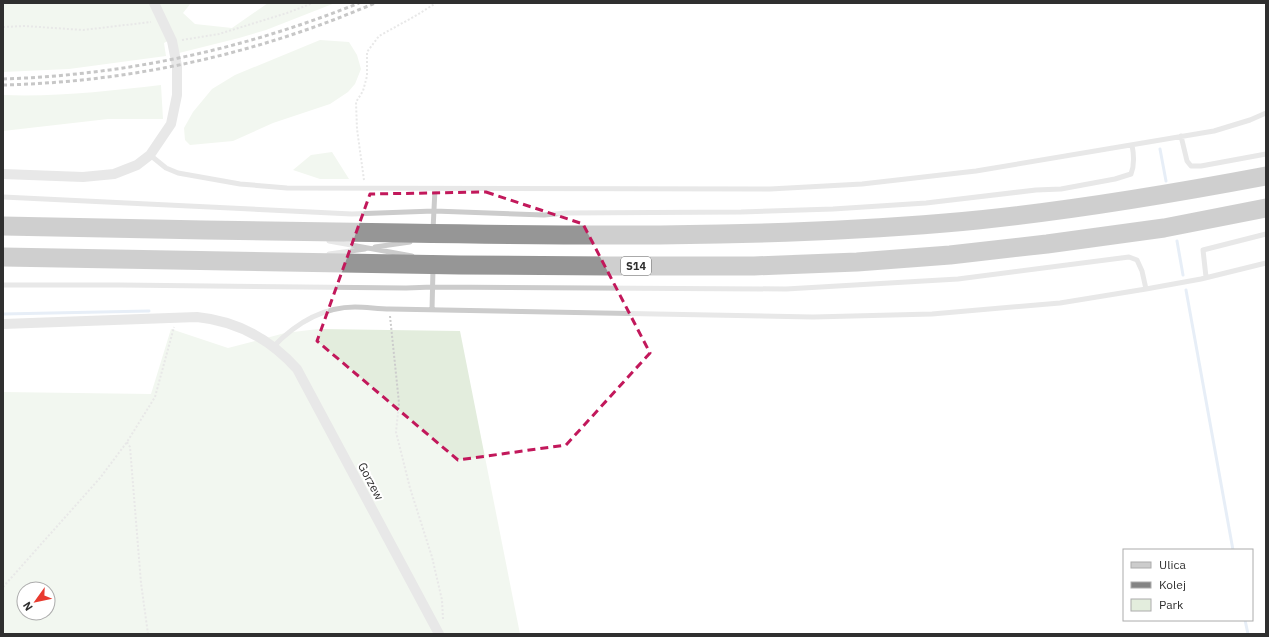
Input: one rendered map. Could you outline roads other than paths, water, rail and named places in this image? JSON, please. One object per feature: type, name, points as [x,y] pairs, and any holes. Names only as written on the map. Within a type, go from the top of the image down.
[{"type":"highway","points":[[3,226],[279,231],[427,237],[459,234],[659,236],[761,234],[940,224],[1029,214],[1176,193],[1266,176]]},
{"type":"highway","name":"S14","points":[[3,257],[280,262],[432,262],[460,265],[746,266],[872,261],[950,255],[1047,244],[1164,228],[1266,208]]},
{"type":"street","points":[[3,174],[83,177],[114,174],[138,165],[150,155],[171,124],[177,95],[177,66],[172,41],[154,3]]},
{"type":"street","name":"Gorzew","points":[[3,324],[197,316],[216,319],[234,325],[251,332],[273,347],[297,369],[438,633]]},
{"type":"lane","points":[[150,155],[166,168],[178,173],[240,184],[287,188],[770,189],[862,184],[976,171],[1214,131],[1250,120],[1266,113]]},
{"type":"lane","points":[[1181,136],[1188,161],[1191,166],[1201,166],[1266,154]]},
{"type":"lane","points":[[3,197],[352,214],[434,211],[544,215],[566,212],[741,212],[834,209],[926,203],[1036,190],[1061,189],[1115,179],[1130,174],[1133,168],[1135,158],[1132,145]]},
{"type":"lane","points":[[427,237],[434,211],[435,189]]},
{"type":"lane","points":[[279,231],[317,238]]},
{"type":"lane","points":[[1206,278],[1203,250],[1266,234]]},
{"type":"lane","points":[[324,240],[415,256]]},
{"type":"lane","points":[[324,255],[414,241]]},
{"type":"lane","points":[[280,262],[317,256]]},
{"type":"lane","points":[[3,285],[786,289],[958,279],[1129,257],[1137,260],[1142,271],[1146,289]]},
{"type":"lane","points":[[432,262],[432,310]]},
{"type":"lane","points":[[273,347],[286,334],[297,326],[320,314],[333,310],[354,307],[432,310],[813,317],[932,314],[1060,303],[1206,278],[1266,262]]},
{"type":"waterway","points":[[1160,149],[1166,181]]},
{"type":"waterway","points":[[1177,241],[1183,275]]},
{"type":"waterway","points":[[1186,290],[1233,549]]},
{"type":"waterway","points":[[3,314],[149,311]]},
{"type":"waterway","points":[[1245,621],[1248,634]]},
{"type":"railway","points":[[3,79],[94,72],[184,57],[273,34],[359,3]]},
{"type":"railway","points":[[3,85],[51,83],[99,78],[193,62],[239,51],[285,37],[375,3]]}]
